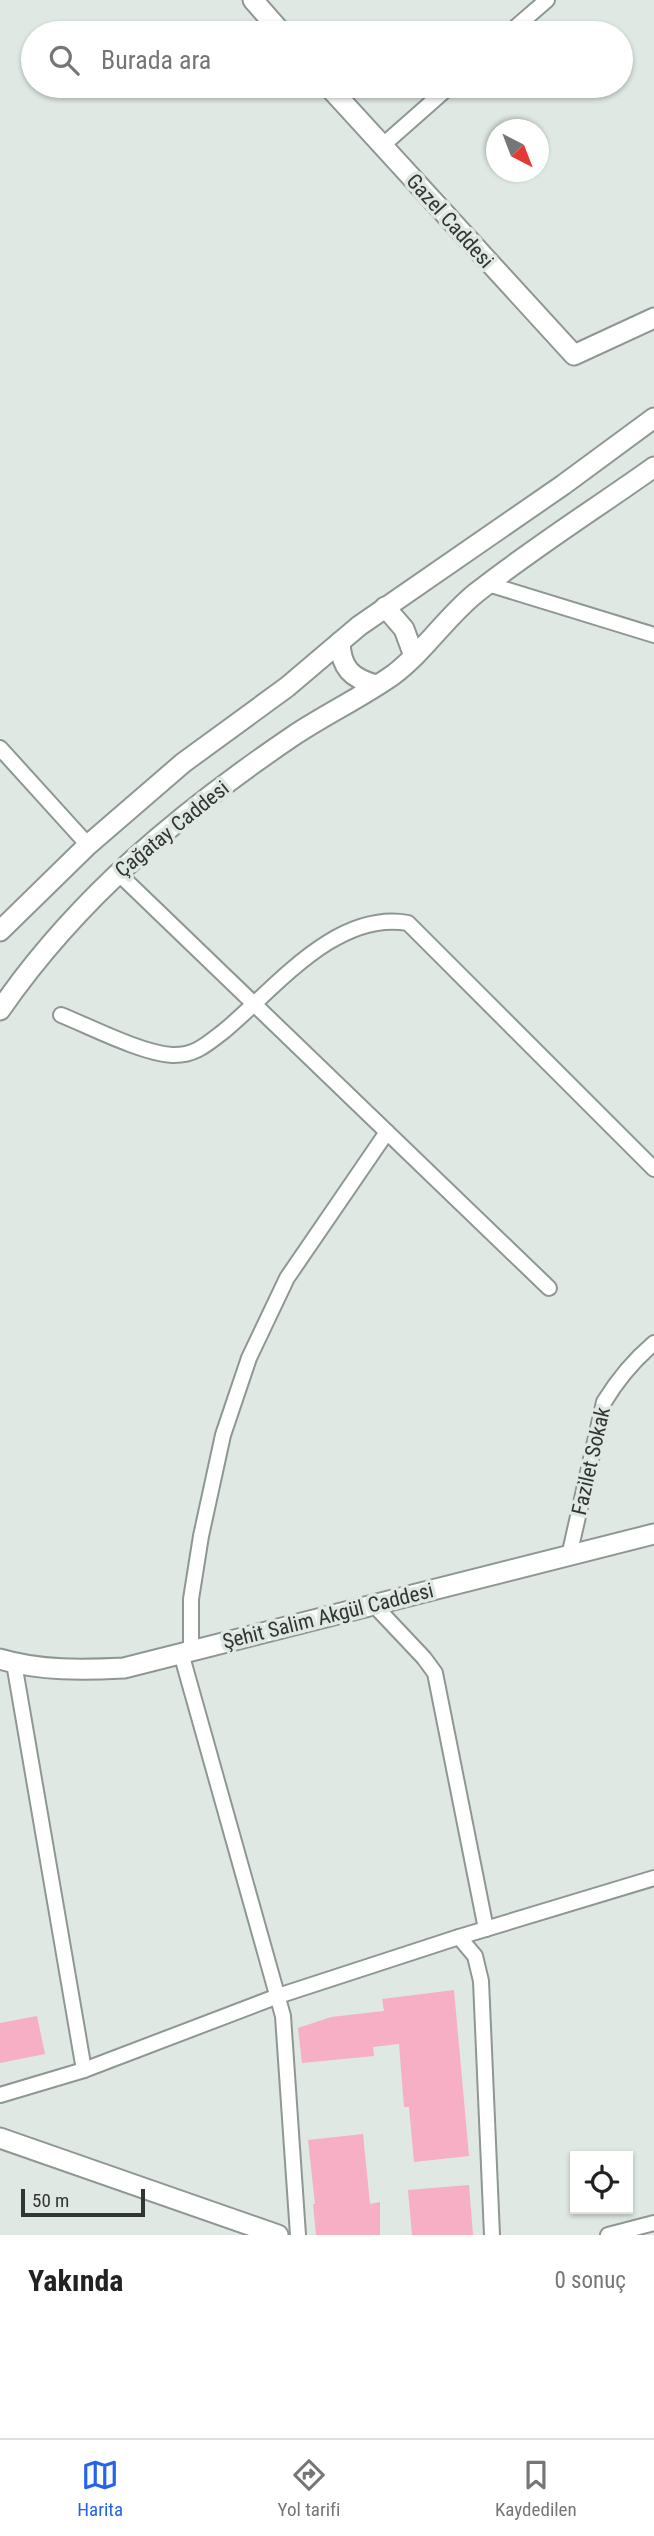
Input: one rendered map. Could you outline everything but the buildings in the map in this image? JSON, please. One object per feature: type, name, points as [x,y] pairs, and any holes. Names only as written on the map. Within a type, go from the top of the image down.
[{"type":"main road","points":[[253,0],[271,21]]},
{"type":"main road","name":"Gazel Caddesi","points":[[339,98],[573,355],[654,318]]},
{"type":"main road","name":"Çağatay Caddesi","points":[[0,931],[88,845],[172,772],[287,687],[386,607],[553,493],[654,418]]},
{"type":"main road","name":"Çağatay Caddesi","points":[[0,1010],[46,949],[117,872],[174,823],[329,712],[396,672],[452,615],[488,584],[654,467]]},
{"type":"main road","points":[[386,607],[404,629],[414,656]]},
{"type":"main road","points":[[340,642],[344,666],[349,672],[355,678],[376,685]]},
{"type":"main road","name":"Şehit Salim Akgül Caddesi","points":[[7,1661],[78,1670],[124,1668],[654,1534]]},
{"type":"main road","points":[[0,2138],[278,2235]]},
{"type":"street","points":[[523,21],[547,0]]},
{"type":"street","points":[[382,146],[436,98]]},
{"type":"street","points":[[488,584],[654,635]]},
{"type":"street","points":[[0,748],[88,845]]},
{"type":"street","points":[[117,872],[549,1288]]},
{"type":"street","points":[[61,1015],[144,1048],[172,1055],[197,1052],[301,961],[324,945],[376,923],[394,920],[408,923],[654,1169]]},
{"type":"street","points":[[298,2235],[284,2016],[186,1652],[201,1536],[223,1435],[249,1358],[287,1278],[387,1132]]},
{"type":"street","name":"Fazilet Sokak","points":[[569,1556],[604,1402],[616,1382],[654,1343]]},
{"type":"street","points":[[374,1605],[435,1673],[486,1929]]},
{"type":"street","points":[[7,1661],[84,2070]]},
{"type":"street","points":[[0,2095],[84,2070],[278,1996],[654,1878]]},
{"type":"street","points":[[459,1937],[475,1955],[481,1981],[492,2235]]},
{"type":"street","points":[[608,2235],[654,2223]]}]
